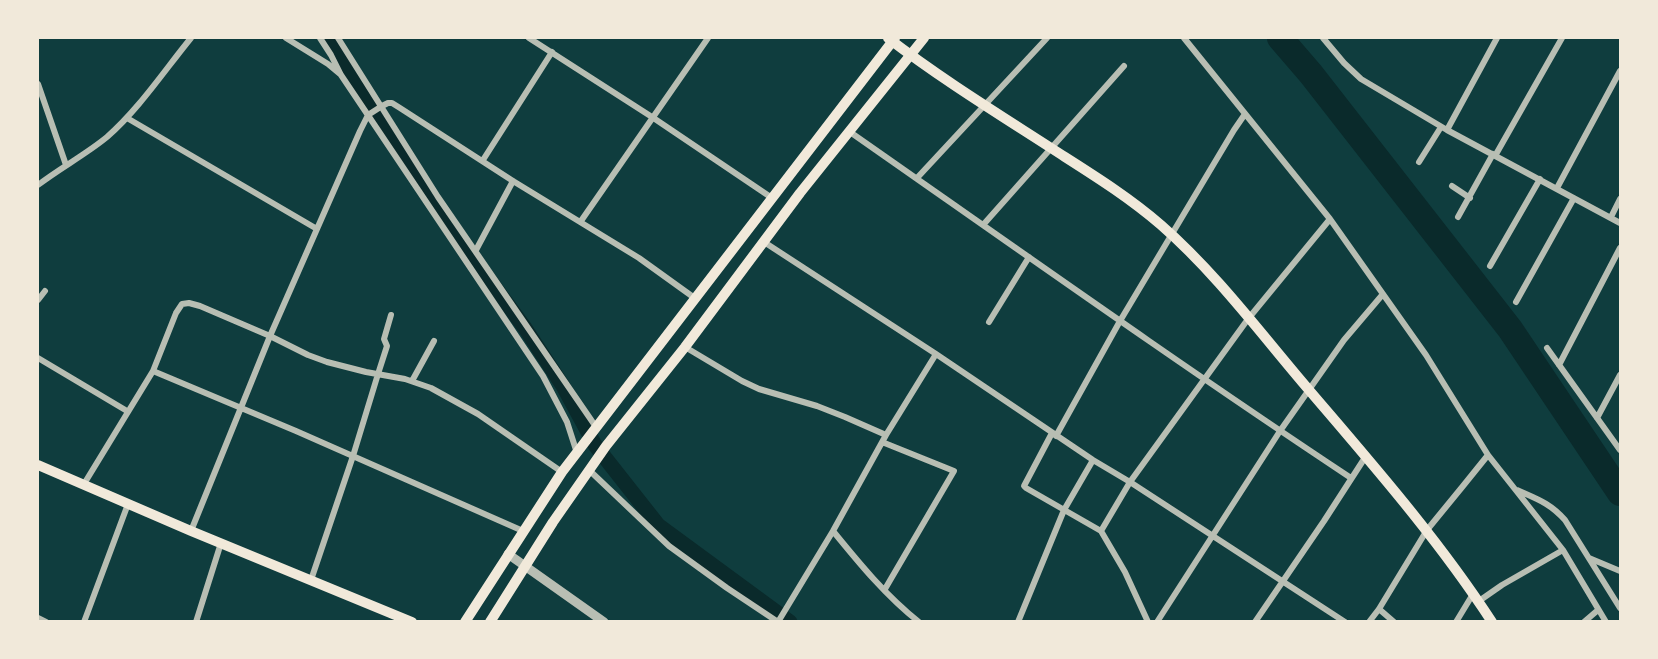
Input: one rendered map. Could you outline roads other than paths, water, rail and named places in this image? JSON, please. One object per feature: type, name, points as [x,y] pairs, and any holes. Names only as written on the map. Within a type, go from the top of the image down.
[{"type":"main road","points":[[490,621],[606,446],[924,38]]},
{"type":"main road","points":[[465,621],[562,472],[892,39],[910,54],[1126,198],[1163,226],[1225,289],[1366,456],[1426,530],[1492,621]]},
{"type":"main road","points":[[38,465],[191,531],[412,621]]},
{"type":"street","points":[[38,185],[91,149],[127,118],[191,38]]},
{"type":"street","points":[[286,38],[328,64],[341,75]]},
{"type":"street","points":[[320,38],[332,55],[341,75],[543,376],[567,422],[578,451]]},
{"type":"street","points":[[338,38],[438,197],[595,428]]},
{"type":"street","points":[[529,38],[772,198]]},
{"type":"street","points":[[581,221],[708,38]]},
{"type":"street","points":[[917,178],[1047,38]]},
{"type":"street","points":[[1185,38],[1330,219],[1426,355],[1488,455],[1563,550],[1606,621]]},
{"type":"street","points":[[1323,38],[1361,79],[1444,129],[1620,223]]},
{"type":"street","points":[[1419,162],[1444,129],[1497,38]]},
{"type":"street","points":[[1458,217],[1562,38]]},
{"type":"street","points":[[483,160],[552,52]]},
{"type":"street","points":[[983,225],[1125,66]]},
{"type":"street","points":[[1557,188],[1620,71]]},
{"type":"street","points":[[38,84],[66,165]]},
{"type":"street","points":[[191,531],[270,336],[369,114],[388,103],[392,103],[513,181],[581,221],[696,298]]},
{"type":"street","points":[[1148,621],[1125,572],[1101,531],[1024,486],[1171,235],[1245,114]]},
{"type":"street","points":[[127,118],[317,229]]},
{"type":"street","points":[[850,132],[1205,380],[1351,478]]},
{"type":"street","points":[[1490,266],[1540,179]]},
{"type":"street","points":[[476,250],[513,181]]},
{"type":"street","points":[[1452,186],[1470,198]]},
{"type":"street","points":[[1516,302],[1574,198]]},
{"type":"street","points":[[1611,217],[1620,199]]},
{"type":"street","points":[[1101,531],[1130,482],[1248,318],[1330,219]]},
{"type":"street","points":[[764,242],[936,354],[1054,435],[1345,621]]},
{"type":"street","points":[[1559,365],[1620,248]]},
{"type":"street","points":[[989,321],[1029,257]]},
{"type":"street","points":[[38,300],[45,291]]},
{"type":"street","points":[[1157,621],[1280,431],[1344,340],[1383,294]]},
{"type":"street","points":[[84,484],[153,371],[176,313],[182,304],[189,303],[327,362],[412,381],[431,388],[478,414],[562,472]]},
{"type":"street","points":[[311,580],[387,346],[384,339],[391,315]]},
{"type":"street","points":[[412,381],[434,341]]},
{"type":"street","points":[[685,347],[759,389],[836,413],[886,435]]},
{"type":"street","points":[[1547,348],[1620,450]]},
{"type":"street","points":[[592,466],[669,546],[778,621],[936,354]]},
{"type":"street","points":[[38,358],[127,411]]},
{"type":"street","points":[[153,371],[523,531]]},
{"type":"street","points":[[1597,418],[1620,375]]},
{"type":"street","points":[[882,442],[954,471],[885,589]]},
{"type":"street","points":[[1370,621],[1426,530],[1488,455]]},
{"type":"street","points":[[1255,621],[1366,456]]},
{"type":"street","points":[[1018,621],[1064,510],[1093,460]]},
{"type":"street","points":[[1516,490],[1554,508],[1565,520],[1620,608]]},
{"type":"street","points":[[84,621],[128,504]]},
{"type":"street","points":[[833,531],[856,560],[905,611],[919,621]]},
{"type":"street","points":[[196,621],[221,543]]},
{"type":"street","points":[[1456,621],[1476,598],[1563,550]]},
{"type":"street","points":[[508,554],[604,621]]},
{"type":"street","points":[[1588,558],[1620,571]]},
{"type":"street","points":[[1378,609],[1394,621]]},
{"type":"street","points":[[1584,621],[1598,610]]},
{"type":"street","points":[[38,618],[46,621]]},
{"type":"waterway","points":[[329,38],[446,221],[525,328],[563,386],[595,445],[658,525],[790,622]]},
{"type":"waterway","points":[[1280,38],[1311,74],[1510,329],[1620,493]]}]
